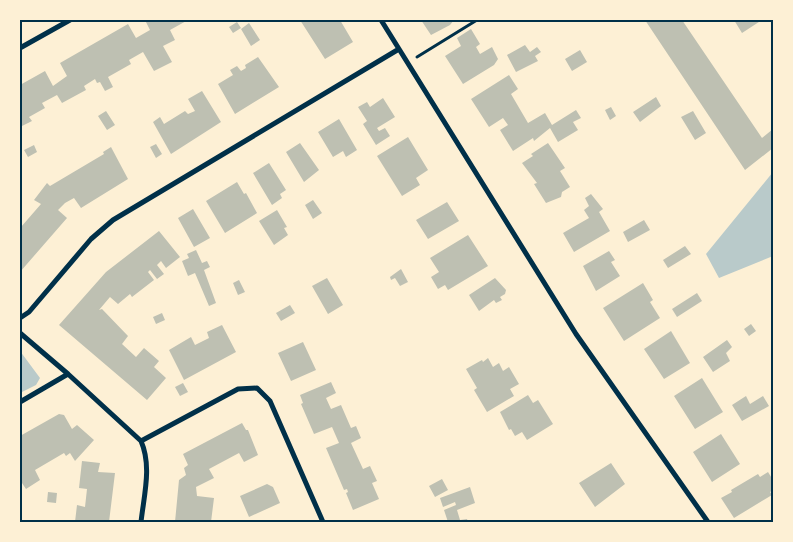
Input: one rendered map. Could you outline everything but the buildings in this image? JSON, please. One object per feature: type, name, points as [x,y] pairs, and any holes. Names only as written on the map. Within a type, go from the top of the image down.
[{"type":"street","points":[[20,48],[70,20]]},
{"type":"street","points":[[380,20],[576,334],[708,522]]},
{"type":"street","points":[[20,318],[29,312],[91,239],[112,220],[398,49]]},
{"type":"street","points":[[20,333],[141,441],[147,454],[147,472],[141,522]]},
{"type":"street","points":[[20,402],[68,374]]},
{"type":"street","points":[[141,441],[238,389],[257,388],[270,402],[323,522]]},
{"type":"path","points":[[408,63],[477,20]]},
{"type":"shaded area","points":[[773,172],[773,256],[719,278],[706,254]]},
{"type":"shaded area","points":[[20,351],[40,378],[36,385],[20,393]]}]
